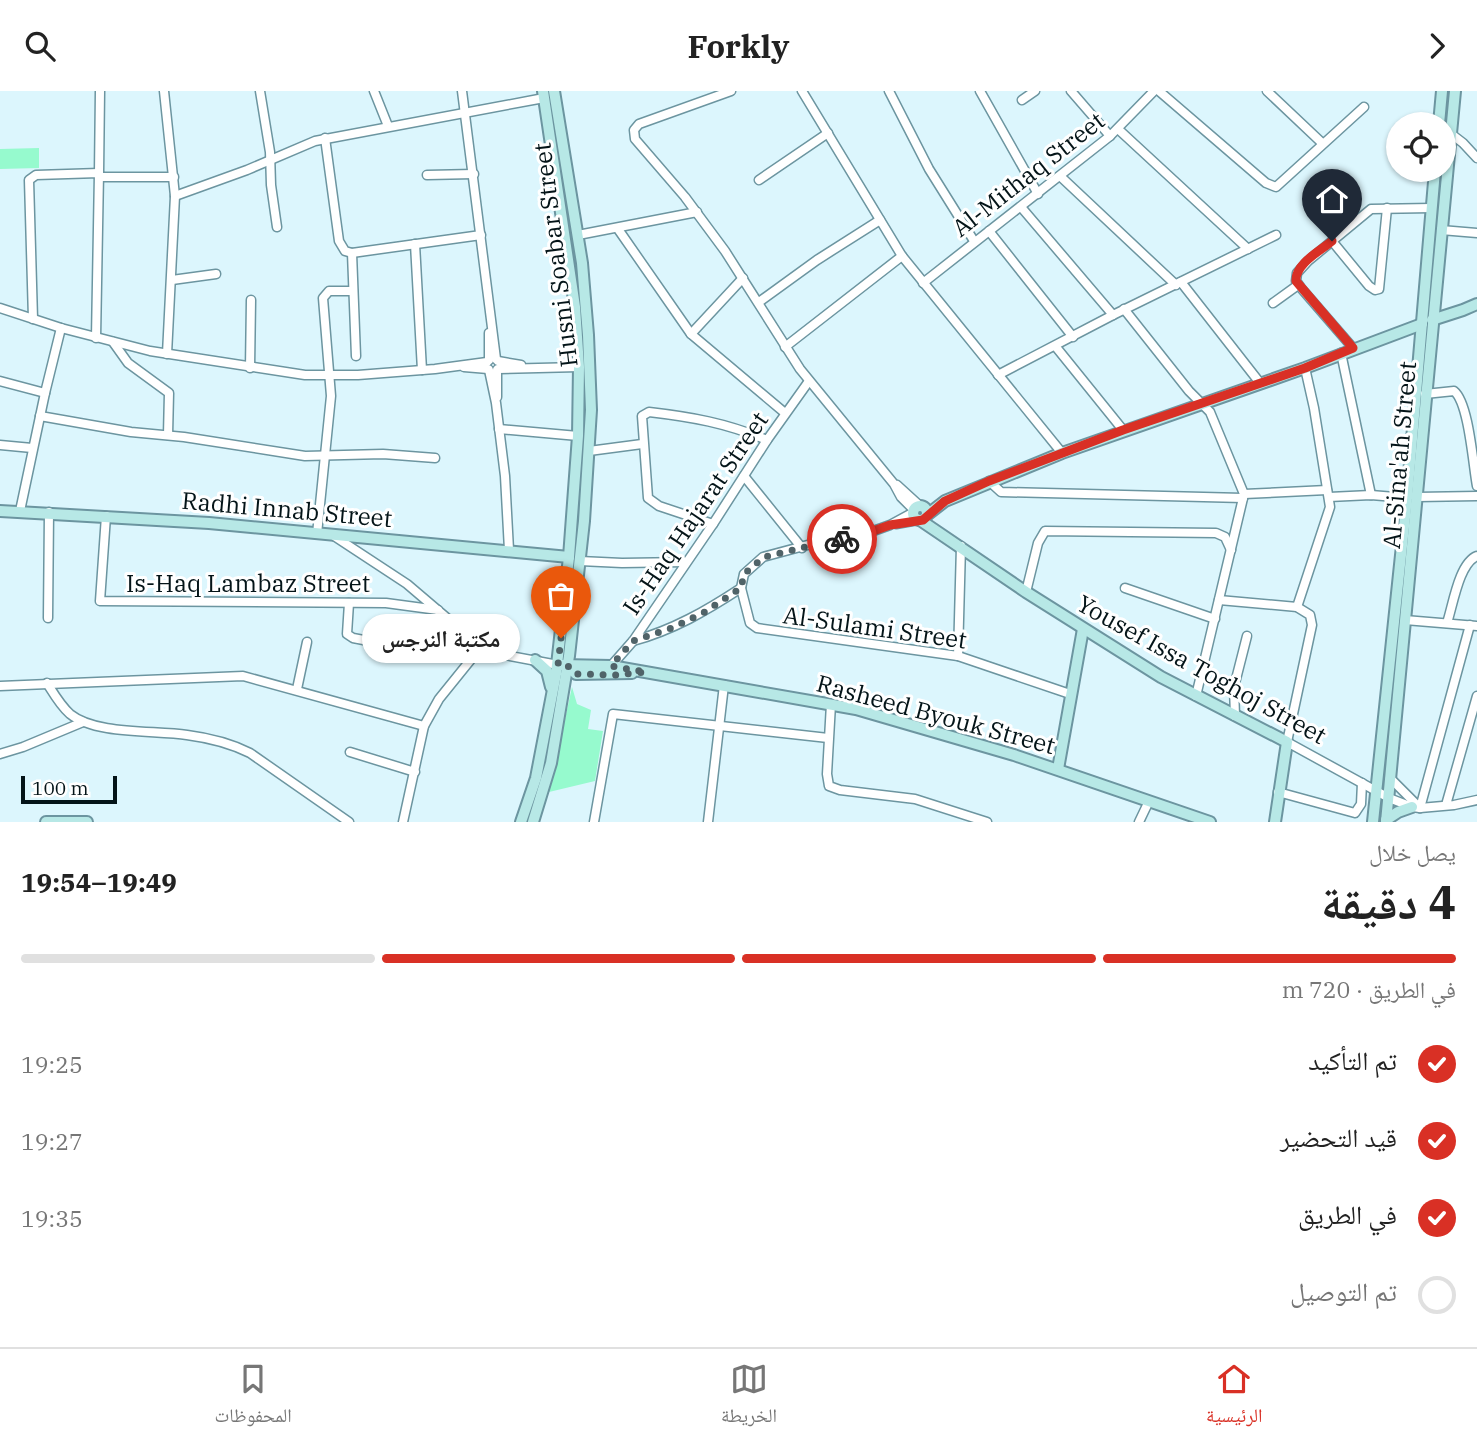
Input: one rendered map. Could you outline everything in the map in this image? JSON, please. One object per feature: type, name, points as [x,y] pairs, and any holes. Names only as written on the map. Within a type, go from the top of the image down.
[{"type":"main road","points":[[1433,91],[1441,104]]},
{"type":"main road","points":[[1440,112],[1442,91]]},
{"type":"main road","name":"Husni Soabar Street","points":[[547,93],[578,235],[586,305],[591,380],[589,451],[581,482]]},
{"type":"main road","name":"Husni Soabar Street","points":[[547,93],[571,277],[579,367],[581,482],[563,665]]},
{"type":"main road","name":"Al-Sina'ah Street","points":[[1453,112],[1456,94]]},
{"type":"main road","name":"Al-Sina'ah Street","points":[[1373,822],[1425,394],[1434,182]]},
{"type":"main road","name":"Al-Sina'ah Street","points":[[1386,821],[1405,620],[1427,322],[1445,182]]},
{"type":"main road","points":[[920,513],[989,481],[1123,430],[1305,368],[1353,348],[1477,305]]},
{"type":"main road","name":"Radhi Innab Street","points":[[0,511],[209,523],[509,550],[575,559]]},
{"type":"main road","name":"Yousef Issa Toghoj Street","points":[[920,513],[961,547],[1083,629],[1196,696],[1287,742]]},
{"type":"main road","points":[[1058,769],[1083,629]]},
{"type":"main road","points":[[536,660],[547,671],[552,694]]},
{"type":"main road","points":[[522,822],[536,778],[552,694],[563,665]]},
{"type":"main road","points":[[533,822],[551,762],[563,665]]},
{"type":"main road","name":"Rasheed Byouk Street","points":[[563,665],[611,666],[831,704],[897,719],[1058,769],[1210,822]]},
{"type":"main road","name":"Rasheed Byouk Street","points":[[563,665],[576,674],[615,675],[646,672]]},
{"type":"main road","points":[[1275,822],[1287,742]]},
{"type":"main road","points":[[1386,821],[1398,812],[1416,808]]},
{"type":"main road","points":[[46,822],[87,822]]},
{"type":"street","points":[[96,338],[100,91]]},
{"type":"street","points":[[164,91],[175,196],[167,354]]},
{"type":"street","points":[[260,91],[277,227]]},
{"type":"street","points":[[374,91],[388,126]]},
{"type":"street","points":[[462,91],[481,235],[507,501],[509,550]]},
{"type":"street","points":[[701,91],[704,101]]},
{"type":"street","points":[[633,641],[672,628],[703,613],[741,588],[744,574],[764,557],[830,539],[851,539],[920,513],[809,381],[697,212],[638,144],[634,134],[636,126],[644,121],[731,91]]},
{"type":"street","points":[[802,91],[902,256],[1062,453]]},
{"type":"street","points":[[889,91],[929,169],[975,241]]},
{"type":"street","points":[[980,91],[1038,194]]},
{"type":"street","points":[[1022,100],[1035,91]]},
{"type":"street","points":[[1070,91],[1110,136]]},
{"type":"street","points":[[1156,91],[1273,187],[1278,186],[1364,107]]},
{"type":"street","name":"Al-Mithaq Street","points":[[923,283],[1110,136],[1156,91]]},
{"type":"street","points":[[1267,91],[1322,143]]},
{"type":"street","points":[[175,196],[325,138],[466,113],[547,93]]},
{"type":"street","points":[[1118,128],[1248,249]]},
{"type":"street","points":[[759,180],[828,133]]},
{"type":"street","points":[[1456,137],[1477,158]]},
{"type":"street","points":[[325,138],[339,241],[345,251],[352,253],[481,235]]},
{"type":"street","points":[[427,175],[474,174]]},
{"type":"street","points":[[33,319],[29,180],[36,175],[174,177]]},
{"type":"street","points":[[1060,176],[1178,283],[1260,383]]},
{"type":"street","points":[[1021,207],[1113,315]]},
{"type":"street","points":[[1353,348],[1298,285],[1296,276],[1299,269],[1368,211],[1375,208],[1432,208]]},
{"type":"street","points":[[1332,241],[1369,286],[1375,291],[1379,289],[1387,208]]},
{"type":"street","points":[[578,235],[697,212]]},
{"type":"street","points":[[759,302],[817,260],[880,220]]},
{"type":"street","points":[[618,229],[691,334],[785,413]]},
{"type":"street","points":[[1441,230],[1477,233]]},
{"type":"street","points":[[989,231],[1073,337]]},
{"type":"street","points":[[998,375],[1056,347],[1124,309],[1276,235]]},
{"type":"street","points":[[415,244],[422,370]]},
{"type":"street","points":[[352,253],[356,356]]},
{"type":"street","points":[[785,347],[902,256]]},
{"type":"street","points":[[172,280],[216,274]]},
{"type":"street","points":[[691,334],[743,278]]},
{"type":"street","points":[[1273,303],[1298,285]]},
{"type":"street","points":[[317,534],[326,457],[330,376],[324,322],[325,294],[332,291],[353,291]]},
{"type":"street","points":[[250,368],[251,300]]},
{"type":"street","points":[[0,308],[96,338],[167,354],[250,368],[330,376],[461,366],[579,367]]},
{"type":"street","points":[[1124,309],[1210,412],[1243,496],[1196,696]]},
{"type":"street","points":[[20,511],[61,328]]},
{"type":"street","points":[[113,342],[128,363],[169,393],[168,435]]},
{"type":"street","points":[[1056,347],[1123,430]]},
{"type":"street","points":[[1341,353],[1371,495]]},
{"type":"street","points":[[1297,607],[1329,515],[1328,493],[1305,368]]},
{"type":"street","points":[[0,381],[45,393]]},
{"type":"street","name":"Is-Haq Hajarat Street","points":[[611,666],[633,641],[809,381]]},
{"type":"street","points":[[1425,394],[1454,391],[1459,396],[1465,413],[1477,486]]},
{"type":"street","points":[[713,524],[659,506],[648,498],[640,420],[644,413],[707,419],[767,440]]},
{"type":"street","points":[[40,416],[131,432],[305,456],[383,454],[435,458]]},
{"type":"street","points":[[499,429],[579,436]]},
{"type":"street","points":[[589,451],[642,443]]},
{"type":"street","points":[[0,445],[32,448]]},
{"type":"street","points":[[744,476],[802,548]]},
{"type":"street","points":[[989,481],[1001,492],[1477,496]]},
{"type":"street","points":[[48,618],[49,512]]},
{"type":"street","name":"Is-Haq Lambaz Street","points":[[106,516],[100,601],[406,604],[438,610]]},
{"type":"street","points":[[1026,592],[1040,537],[1042,532],[1048,530],[1216,533],[1225,537],[1231,550]]},
{"type":"street","points":[[332,534],[408,584],[481,647],[494,653],[563,665]]},
{"type":"street","points":[[958,656],[961,547]]},
{"type":"street","points":[[1447,623],[1464,567],[1477,556]]},
{"type":"street","points":[[575,559],[622,563],[686,562]]},
{"type":"street","name":"Al-Sulami Street","points":[[741,588],[750,623],[757,628],[924,649],[958,656],[1070,694]]},
{"type":"street","points":[[1125,588],[1215,619]]},
{"type":"street","points":[[1219,600],[1297,607],[1308,612],[1312,620],[1287,742]]},
{"type":"street","points":[[349,603],[347,634],[353,638],[395,646]]},
{"type":"street","points":[[1405,620],[1473,626],[1416,808]]},
{"type":"street","points":[[1235,716],[1234,687],[1247,636]]},
{"type":"street","points":[[297,689],[307,642]]},
{"type":"street","points":[[403,822],[424,726],[439,699],[481,647]]},
{"type":"street","points":[[0,686],[229,675],[255,678],[424,726]]},
{"type":"street","points":[[47,683],[60,703],[83,722],[101,727],[187,734],[237,746],[349,822]]},
{"type":"street","points":[[708,822],[724,685]]},
{"type":"street","points":[[1446,805],[1477,697]]},
{"type":"street","points":[[831,704],[827,781],[834,789],[915,799],[986,822]]},
{"type":"street","points":[[594,822],[613,714],[828,738]]},
{"type":"street","points":[[0,754],[83,722]]},
{"type":"street","name":"Yousef Issa Toghoj Street","points":[[1287,742],[1377,792],[1416,808]]},
{"type":"street","points":[[350,752],[415,772]]},
{"type":"street","points":[[1390,778],[1416,808]]},
{"type":"street","points":[[1278,792],[1355,813],[1361,804],[1363,783]]},
{"type":"street","points":[[1416,808],[1477,800]]},
{"type":"street","points":[[1139,822],[1149,801]]},
{"type":"green space","points":[[39,148],[39,168],[0,169],[0,149]]},
{"type":"green space","points":[[572,687],[577,704],[591,710],[588,729],[603,731],[595,781],[549,792]]},
{"type":"way so far","points":[[561,638],[558,665],[568,666],[573,673],[615,675],[646,672],[611,666],[633,641],[672,628],[703,613],[741,588],[744,574],[764,557],[830,539],[842,539]]},
{"type":"place","name":"مكتبة النرجس","points":[[561,638]]},
{"type":"route","points":[[842,539],[851,539],[890,525],[923,520],[945,501],[989,481],[1123,430],[1305,368],[1353,348],[1296,281],[1299,269],[1332,241]]}]
